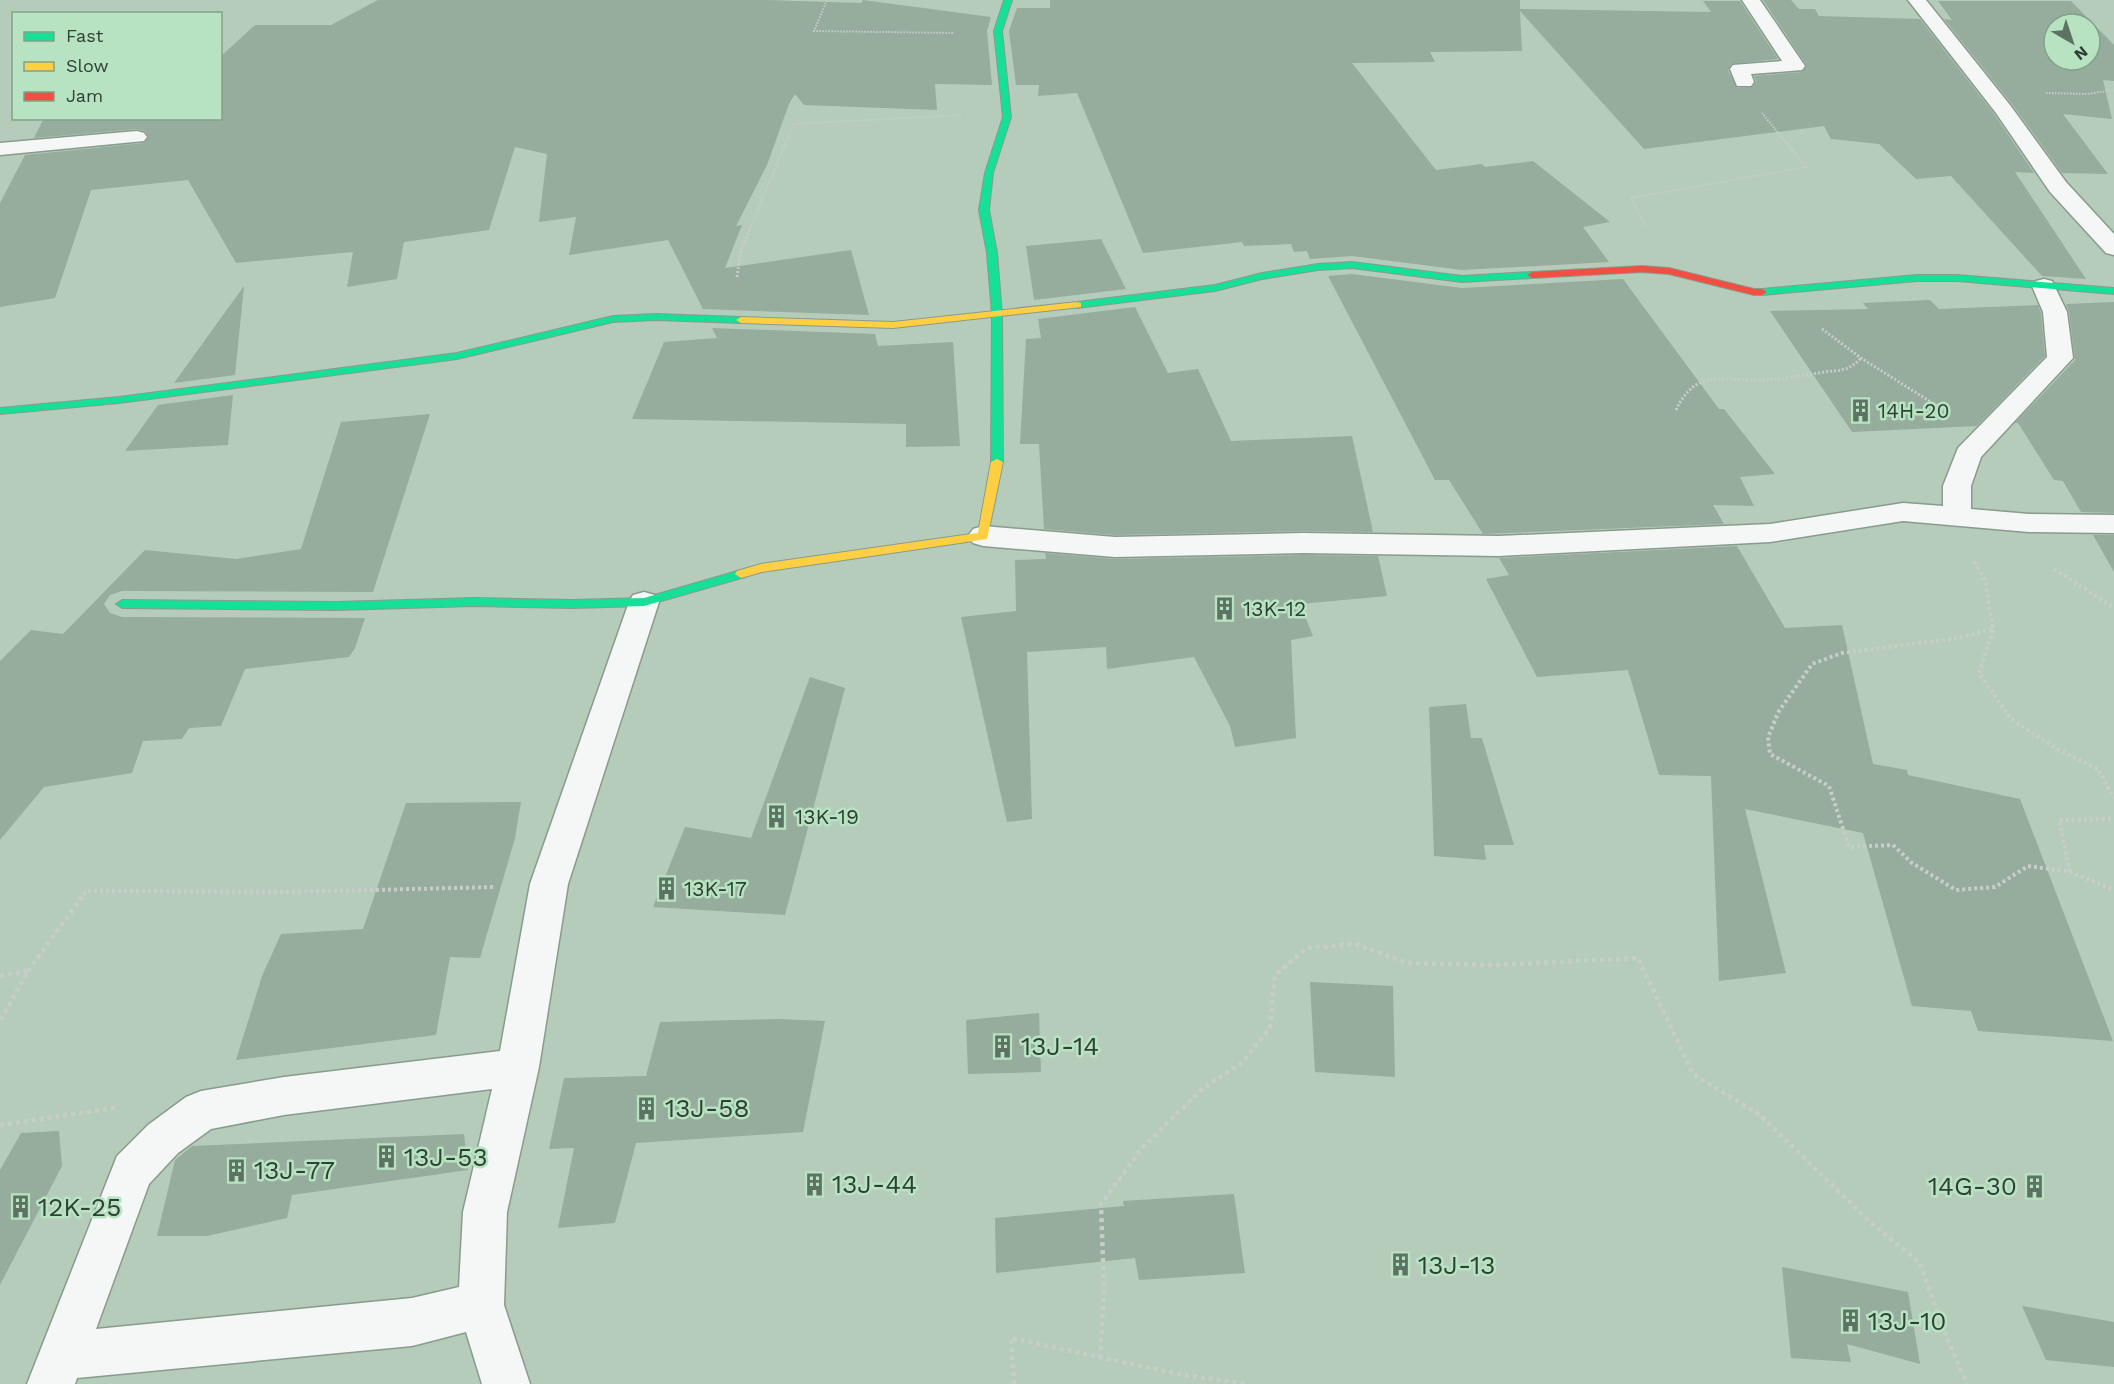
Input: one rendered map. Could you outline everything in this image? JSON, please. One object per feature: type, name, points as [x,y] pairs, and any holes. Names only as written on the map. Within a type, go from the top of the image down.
[{"type":"street","points":[[983,536],[997,465],[997,314],[992,253],[984,210],[989,173],[1008,117],[998,48],[998,31],[1008,0]]},
{"type":"street","points":[[1744,82],[1740,69],[1795,66],[1751,0]]},
{"type":"street","points":[[1917,0],[1986,88],[2058,187],[2114,248]]},
{"type":"street","points":[[0,148],[137,137]]},
{"type":"street","points":[[0,411],[119,400],[457,356],[613,319],[656,317],[893,325],[1215,288],[1262,276],[1318,267],[1352,265],[1462,279],[1622,270],[1669,270],[1754,292],[1917,278],[1957,278],[2114,291]]},
{"type":"street","points":[[1957,518],[1957,486],[1968,454],[2060,358],[2055,312],[2044,286]]},
{"type":"street","points":[[122,604],[337,606],[474,602],[571,604],[644,602],[761,568],[983,536],[1115,547],[1303,543],[1499,546],[1770,533],[1903,512],[2029,523],[2114,524]]},
{"type":"street","points":[[506,1384],[481,1305],[485,1212],[518,1067],[549,884],[644,602]]},
{"type":"street","points":[[481,1305],[412,1322],[56,1370],[132,1171],[163,1139],[201,1111],[284,1096],[518,1067]]},
{"type":"path","points":[[827,0],[814,32],[959,34],[998,31]]},
{"type":"path","points":[[1669,270],[1630,198],[1806,167],[1760,111],[1744,82]]},
{"type":"path","points":[[1986,88],[2053,94],[2087,94],[2114,90]]},
{"type":"path","points":[[739,320],[736,285],[741,250],[795,124],[939,115],[1008,117]]},
{"type":"path","points":[[1770,292],[1861,358],[1986,435]]},
{"type":"path","points":[[1676,410],[1690,389],[1710,379],[1755,380],[1798,377],[1852,368],[1861,358]]},
{"type":"path","points":[[1957,518],[1961,542],[1985,580],[1993,629],[1978,673],[2011,718],[2057,748],[2098,768],[2114,798]]},
{"type":"path","points":[[1993,629],[1959,638],[1842,653],[1812,664],[1779,711],[1768,737],[1770,754],[1829,786],[1850,847],[1893,845],[1912,863],[1956,890],[1995,887],[2028,866],[2070,872],[2114,890]]},
{"type":"path","points":[[2070,872],[2059,820],[2114,819]]},
{"type":"path","points":[[0,1021],[28,971],[86,891],[264,894],[380,892],[549,884]]},
{"type":"path","points":[[1100,1358],[1104,1290],[1101,1204],[1142,1148],[1203,1088],[1242,1063],[1270,1028],[1275,975],[1307,948],[1355,944],[1407,963],[1495,965],[1638,958],[1693,1074],[1760,1115],[1868,1220],[1920,1263],[1946,1336],[1967,1384]]},
{"type":"path","points":[[0,976],[28,971]]},
{"type":"path","points":[[0,1125],[111,1108],[184,1124]]},
{"type":"path","points":[[1014,1384],[1011,1338],[1183,1375],[1248,1384]]},
{"type":"building","points":[[378,0],[766,0],[861,3],[863,0],[991,17],[987,31],[992,85],[935,84],[937,110],[804,105],[795,94],[789,104],[767,165],[736,226],[742,225],[725,268],[851,250],[869,315],[703,309],[668,240],[569,255],[576,217],[539,222],[547,154],[515,147],[489,230],[404,242],[397,279],[347,287],[353,252],[236,263],[188,180],[91,190],[55,298],[0,307],[0,203],[25,155],[144,143],[149,137],[145,131],[137,129],[34,138],[43,120],[222,120],[222,55],[255,25],[331,25]]},
{"type":"building","points":[[1050,0],[1520,0],[1520,9],[1711,12],[1703,1],[1740,1],[1778,59],[1731,64],[1728,70],[1737,88],[1753,87],[1756,81],[1754,76],[1802,72],[1807,66],[1763,0],[1791,0],[1799,9],[1815,9],[1819,16],[1920,19],[1994,114],[2034,173],[2015,172],[2086,279],[2042,276],[1951,176],[1916,179],[1879,144],[1831,139],[1824,126],[1644,149],[1520,11],[1522,51],[1430,52],[1435,62],[1352,63],[1436,170],[1533,161],[1610,222],[1583,227],[1609,262],[1462,270],[1352,256],[1310,259],[1307,251],[1294,252],[1291,244],[1244,246],[1242,242],[1143,253],[1077,93],[1038,96],[1039,85],[1016,85],[1009,31],[1017,8],[1050,8]]},
{"type":"building","points":[[1938,1],[2071,1],[2082,12],[2042,12],[2042,72],[2102,72],[2102,33],[2114,45],[2114,81],[2103,80],[2112,119],[2063,114],[2108,174],[2062,173],[2012,104],[1944,19],[1952,20]]},
{"type":"building","points":[[1101,239],[1126,289],[1034,300],[1026,246]]},
{"type":"building","points":[[1352,274],[1462,288],[1623,279],[1719,409],[1724,409],[1775,474],[1740,477],[1754,506],[1713,505],[1724,524],[1483,534],[1449,480],[1435,480],[1328,276]]},
{"type":"building","points":[[244,286],[235,375],[174,383]]},
{"type":"building","points":[[1930,300],[1939,309],[2038,305],[2041,313],[2045,356],[1977,426],[1852,432],[1770,311],[1868,309],[1863,303]]},
{"type":"building","points":[[2114,302],[2114,513],[2081,512],[2063,481],[2054,480],[2018,423],[2015,423],[2075,360],[2066,304]]},
{"type":"building","points":[[1135,307],[1168,373],[1198,369],[1231,441],[1352,436],[1373,532],[1303,531],[1115,535],[1044,529],[1039,444],[1020,444],[1026,339],[1041,338],[1038,319]]},
{"type":"building","points":[[712,328],[875,334],[878,346],[953,342],[960,446],[906,447],[906,424],[632,419],[664,342],[717,338]]},
{"type":"building","points":[[233,395],[228,445],[125,451],[158,405]]},
{"type":"building","points":[[430,414],[373,592],[122,591],[110,595],[104,604],[110,613],[122,617],[365,618],[355,648],[349,657],[245,669],[221,726],[189,728],[182,739],[143,741],[132,773],[44,787],[0,840],[0,661],[31,630],[63,634],[145,550],[236,559],[301,549],[341,422]]},
{"type":"building","points":[[2093,535],[2114,535],[2114,572]]},
{"type":"building","points":[[1737,546],[1785,628],[1842,625],[1873,764],[1907,770],[1908,775],[2020,799],[2113,1041],[1978,1031],[1971,1011],[1912,1006],[1863,833],[1745,809],[1786,973],[1719,981],[1711,776],[1659,775],[1628,670],[1537,677],[1486,579],[1509,575],[1499,558]]},
{"type":"building","points":[[1045,553],[1115,559],[1303,555],[1378,556],[1387,596],[1300,604],[1313,636],[1291,640],[1296,738],[1235,747],[1230,726],[1194,657],[1107,669],[1106,647],[1027,652],[1032,819],[1007,822],[961,617],[1016,611],[1015,560],[1046,559]]},
{"type":"building","points":[[810,677],[845,688],[785,915],[653,907],[685,827],[751,838]]},
{"type":"building","points":[[1466,704],[1471,738],[1482,738],[1514,845],[1484,845],[1486,860],[1434,856],[1429,707]]},
{"type":"building","points":[[521,802],[515,838],[480,958],[450,957],[436,1035],[236,1060],[262,976],[281,934],[363,929],[406,803]]},
{"type":"building","points":[[1310,982],[1393,986],[1395,1077],[1315,1072]]},
{"type":"building","name":"13J-14","points":[[1039,1013],[1041,1072],[968,1074],[966,1020]]},
{"type":"building","points":[[778,1019],[825,1021],[803,1132],[636,1143],[615,1223],[558,1228],[574,1148],[549,1149],[564,1078],[646,1076],[660,1022]]},
{"type":"building","name":"12K-25","points":[[59,1131],[62,1166],[0,1285],[0,1170],[21,1133]]},
{"type":"building","points":[[464,1134],[468,1170],[292,1195],[287,1218],[207,1236],[157,1236],[175,1160],[192,1146]]},
{"type":"building","points":[[1234,1194],[1245,1273],[1139,1280],[1135,1258],[996,1273],[995,1218],[1124,1206],[1123,1201]]},
{"type":"building","name":"13J-10","points":[[1782,1267],[1908,1292],[1920,1364],[1847,1344],[1851,1362],[1791,1358]]},
{"type":"building","points":[[2022,1306],[2114,1322],[2114,1367],[2046,1360]]},
{"type":"traffic: fast","points":[[997,462],[997,314],[992,253],[984,210],[989,173],[1007,117],[998,31],[1008,0]]},
{"type":"traffic: fast","points":[[1077,305],[1215,288],[1262,276],[1318,267],[1352,265],[1462,279],[1532,275]]},
{"type":"traffic: fast","points":[[1762,292],[1917,278],[1957,278],[2114,291]]},
{"type":"traffic: fast","points":[[0,411],[119,400],[457,356],[613,319],[656,317],[741,320]]},
{"type":"traffic: fast","points":[[122,604],[337,606],[474,602],[571,604],[644,602],[741,574]]},
{"type":"traffic: slow","points":[[741,320],[893,325],[1077,305]]},
{"type":"traffic: slow","points":[[741,574],[761,568],[983,536],[997,462]]},
{"type":"traffic: jam","points":[[1532,275],[1642,269],[1669,271],[1762,292]]},
{"type":"place","name":"14H-20","points":[[1860,410]]},
{"type":"place","name":"13K-12","points":[[1225,608]]},
{"type":"place","name":"13K-19","points":[[777,816]]},
{"type":"place","name":"13K-17","points":[[666,888]]},
{"type":"place","name":"13J-14","points":[[1003,1046]]},
{"type":"place","name":"13J-58","points":[[647,1108]]},
{"type":"place","name":"13J-53","points":[[386,1157]]},
{"type":"place","name":"13J-77","points":[[236,1170]]},
{"type":"place","name":"13J-44","points":[[814,1184]]},
{"type":"place","name":"14G-30","points":[[2035,1186]]},
{"type":"place","name":"12K-25","points":[[20,1207]]},
{"type":"place","name":"13J-13","points":[[1400,1265]]},
{"type":"place","name":"13J-10","points":[[1850,1321]]}]
